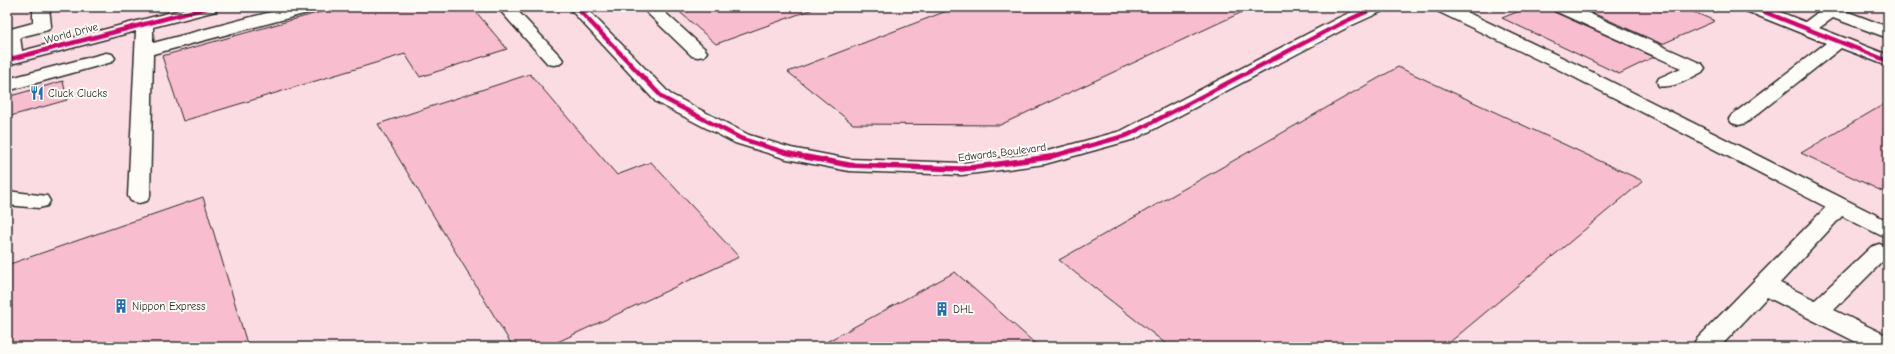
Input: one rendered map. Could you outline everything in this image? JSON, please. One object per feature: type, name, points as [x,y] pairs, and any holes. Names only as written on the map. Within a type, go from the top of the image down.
[{"type":"street","points":[[11,59],[11,34],[42,26],[41,7]]},
{"type":"street","name":"World Drive","points":[[11,59],[210,7]]},
{"type":"street","points":[[144,52],[309,7]]},
{"type":"street","points":[[505,7],[554,60]]},
{"type":"street","name":"Edwards Boulevard","points":[[576,7],[663,98],[742,140],[787,153],[849,165],[962,169],[1045,158],[1128,136],[1344,22],[1378,7]]},
{"type":"street","points":[[649,7],[698,52]]},
{"type":"street","points":[[1443,7],[1574,70],[1888,230]]},
{"type":"street","points":[[1560,7],[1696,68],[1666,82]]},
{"type":"street","points":[[1752,7],[1888,61]]},
{"type":"street","points":[[1808,29],[1834,9],[1888,33]]},
{"type":"street","points":[[139,196],[145,24]]},
{"type":"street","points":[[1739,119],[1838,42]]},
{"type":"street","points":[[7,85],[106,58]]},
{"type":"street","points":[[7,198],[39,201]]},
{"type":"street","points":[[1705,347],[1840,205]]},
{"type":"street","points":[[1817,312],[1879,252],[1888,255]]},
{"type":"street","points":[[1764,285],[1817,312],[1885,341]]},
{"type":"shaded area","points":[[7,7],[1888,7],[1888,347],[7,347]]},
{"type":"building","points":[[339,7],[472,7],[507,49],[420,77],[405,54],[183,121],[162,56]]},
{"type":"building","points":[[674,7],[812,7],[813,9],[716,44]]},
{"type":"building","points":[[957,7],[1253,7],[1000,125],[853,124],[788,72]]},
{"type":"building","points":[[1529,7],[1552,7],[1554,12],[1654,57],[1619,74],[1502,18]]},
{"type":"building","points":[[1579,7],[1682,7],[1715,21],[1662,44]]},
{"type":"building","points":[[1398,67],[1643,181],[1444,347],[1170,347],[1059,260]]},
{"type":"building","points":[[530,74],[617,175],[651,162],[739,257],[547,347],[513,347],[378,124]]},
{"type":"building","points":[[63,81],[67,100],[7,117],[7,97]]},
{"type":"building","points":[[1888,102],[1888,194],[1801,153]]},
{"type":"building","name":"Nippon Express","points":[[203,197],[248,347],[7,347],[7,265]]},
{"type":"building","name":"DHL","points":[[955,272],[1039,347],[817,347]]},
{"type":"cycle path","points":[[7,60],[210,7]]},
{"type":"cycle path","points":[[576,7],[663,98],[742,139],[787,153],[849,165],[962,169],[1045,158],[1128,135],[1344,22],[1377,7]]},
{"type":"cycle path","points":[[1752,7],[1888,61]]},
{"type":"place","name":"Cluck Clucks","points":[[37,93]]},
{"type":"place","name":"Nippon Express","points":[[121,306]]},
{"type":"place","name":"DHL","points":[[942,309]]}]
